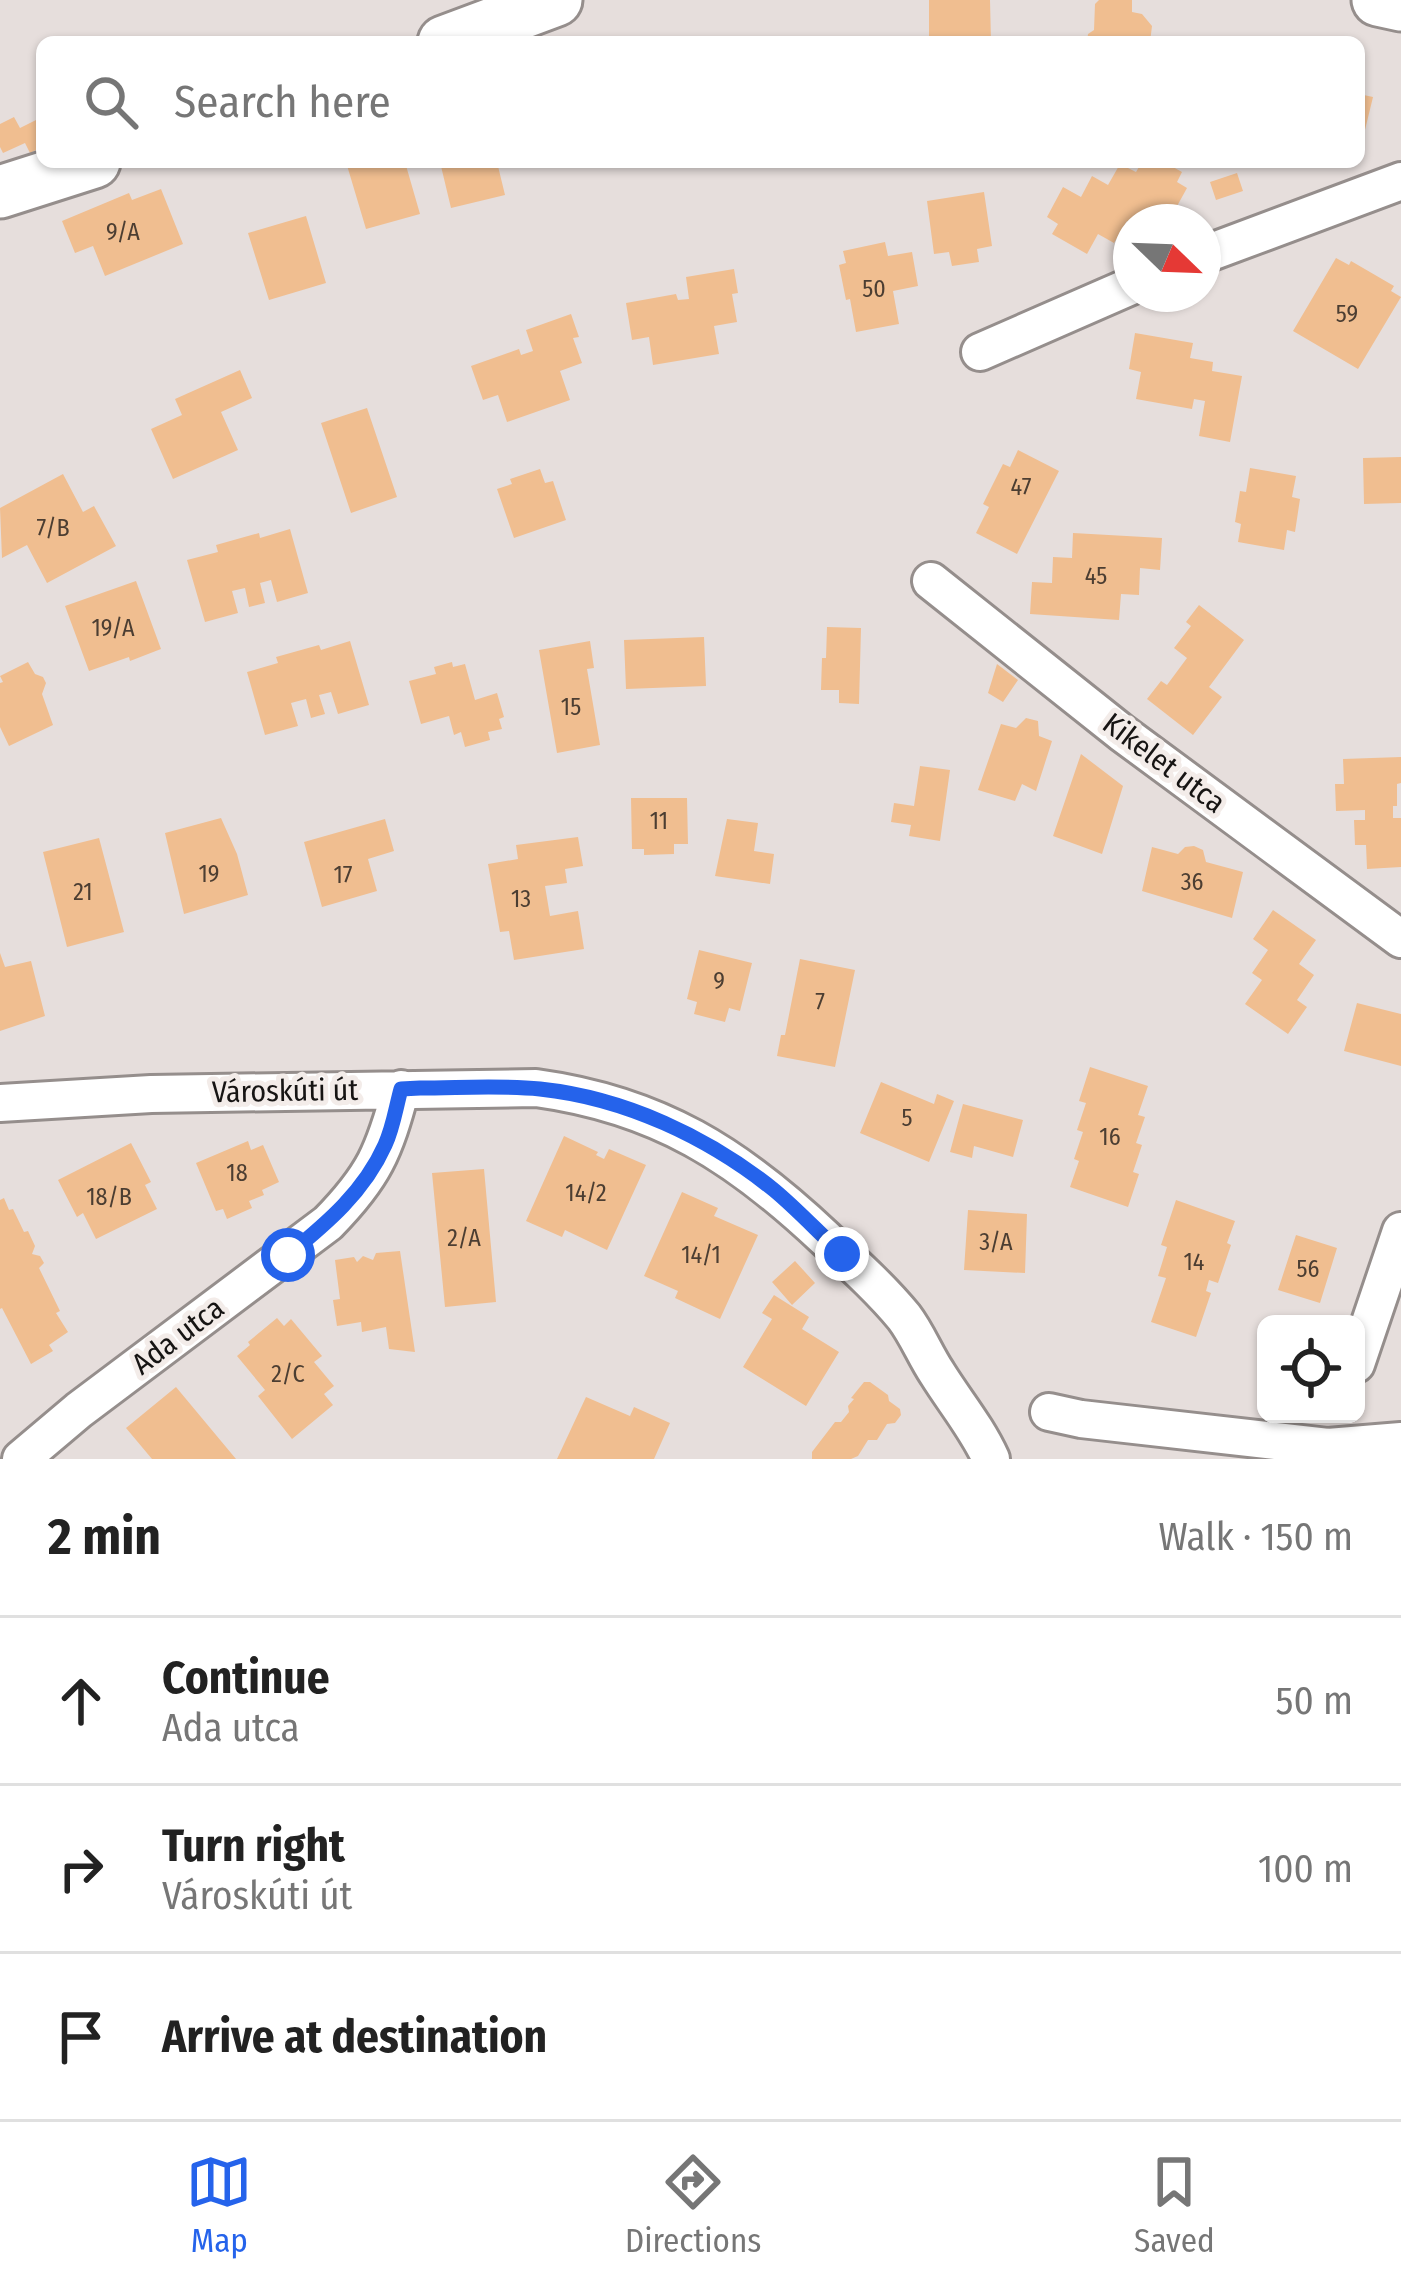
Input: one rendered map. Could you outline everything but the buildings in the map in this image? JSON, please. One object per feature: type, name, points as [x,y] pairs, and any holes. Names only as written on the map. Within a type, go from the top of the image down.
[{"type":"street","points":[[460,36],[556,0]]},
{"type":"street","points":[[1378,0],[1401,5]]},
{"type":"street","points":[[0,192],[75,168]]},
{"type":"street","points":[[1221,248],[1401,181]]},
{"type":"street","points":[[980,352],[1113,294]]},
{"type":"street","name":"Kikelet utca","points":[[931,581],[1122,733],[1401,939]]},
{"type":"street","name":"Városkúti út","points":[[0,1103],[151,1094],[536,1088],[625,1108],[698,1138],[776,1192],[906,1319],[991,1459]]},
{"type":"street","name":"Ada utca","points":[[21,1459],[328,1223],[372,1171],[387,1142],[401,1089]]},
{"type":"street","points":[[1365,1337],[1401,1231]]},
{"type":"street","points":[[1048,1412],[1082,1419],[1331,1440],[1401,1441]]},
{"type":"route","points":[[288,1255],[328,1223],[359,1189],[387,1142],[401,1089],[420,1088],[536,1088],[625,1108],[698,1138],[736,1162],[842,1254]]}]
